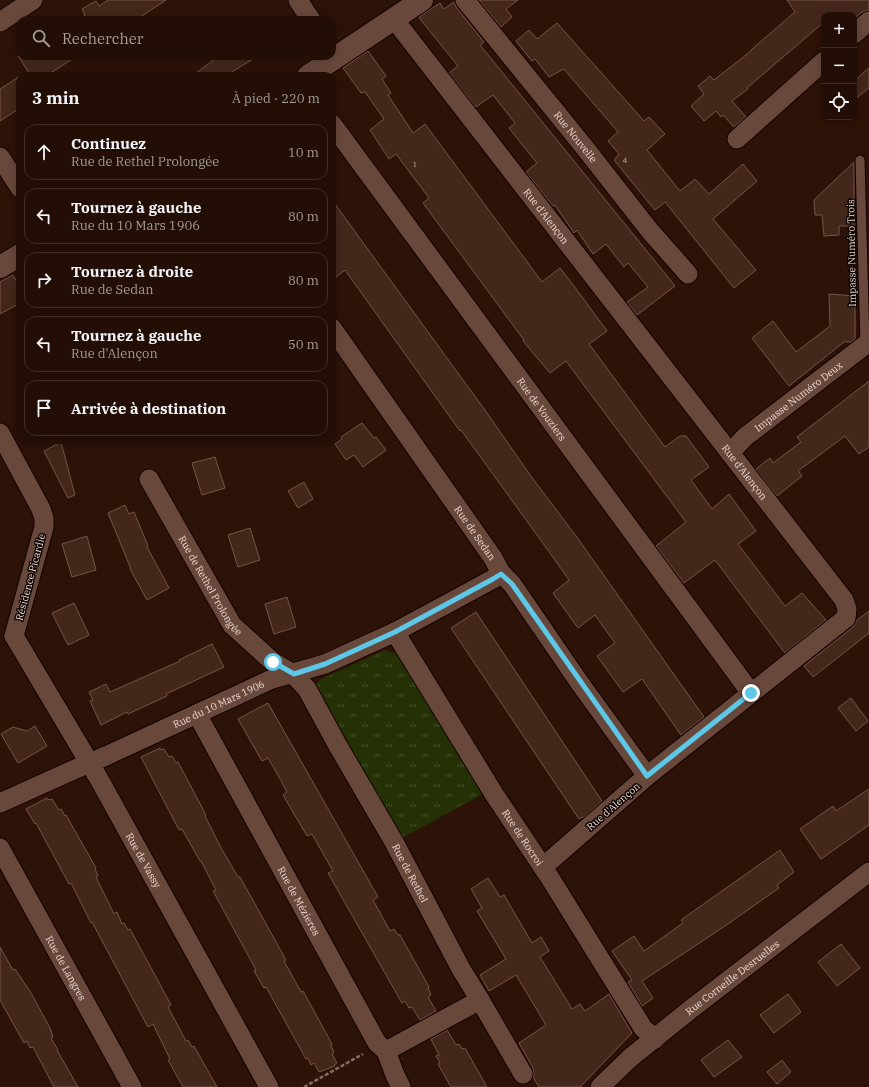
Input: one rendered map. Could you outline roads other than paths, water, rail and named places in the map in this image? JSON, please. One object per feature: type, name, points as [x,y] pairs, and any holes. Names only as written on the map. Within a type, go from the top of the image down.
[{"type":"street","points":[[0,22],[33,0]]},
{"type":"street","points":[[298,0],[308,16]]},
{"type":"street","points":[[336,53],[394,19],[422,0]]},
{"type":"street","name":"Rue Nouvelle","points":[[465,0],[585,148],[650,232],[688,274]]},
{"type":"street","name":"Rue d'Alençon","points":[[394,19],[615,302],[844,600],[847,609],[846,618],[647,776],[543,868]]},
{"type":"street","points":[[857,31],[869,21]]},
{"type":"street","points":[[313,72],[327,60]]},
{"type":"street","points":[[737,139],[821,64]]},
{"type":"street","name":"Rue de Vouziers","points":[[336,129],[751,693]]},
{"type":"street","points":[[0,157],[16,182]]},
{"type":"street","points":[[0,267],[16,257]]},
{"type":"street","name":"Rue de Sedan","points":[[336,334],[488,552],[501,574],[512,584],[647,776]]},
{"type":"street","name":"Impasse Numéro Deux","points":[[730,453],[745,437],[867,344]]},
{"type":"street","name":"Résidence Picardie","points":[[0,433],[41,509],[44,518],[44,527],[7,634]]},
{"type":"street","name":"Rue de Rethel Prolongée","points":[[149,479],[232,625],[273,662],[294,674]]},
{"type":"street","name":"Rue du 10 Mars 1906","points":[[0,803],[272,679],[325,664],[395,632],[501,574]]},
{"type":"street","name":"Rue de Rocroi","points":[[395,632],[494,794],[543,868],[643,1028],[655,1039]]},
{"type":"street","name":"Rue de Vassy","points":[[7,634],[89,763],[269,1087]]},
{"type":"street","name":"Rue de Rethel","points":[[294,674],[307,689],[338,746],[394,842],[461,969],[523,1074]]},
{"type":"street","name":"Rue de Mézieres","points":[[197,714],[377,1043],[386,1051],[401,1087]]},
{"type":"street","name":"Rue de Langres","points":[[0,848],[132,1087]]},
{"type":"street","name":"Rue Corneille Desruelles","points":[[600,1087],[630,1058],[691,1009],[869,872]]},
{"type":"street","points":[[386,1051],[480,1000]]},
{"type":"lane","name":"Impasse Numéro Trois","points":[[860,160],[867,344]]}]
